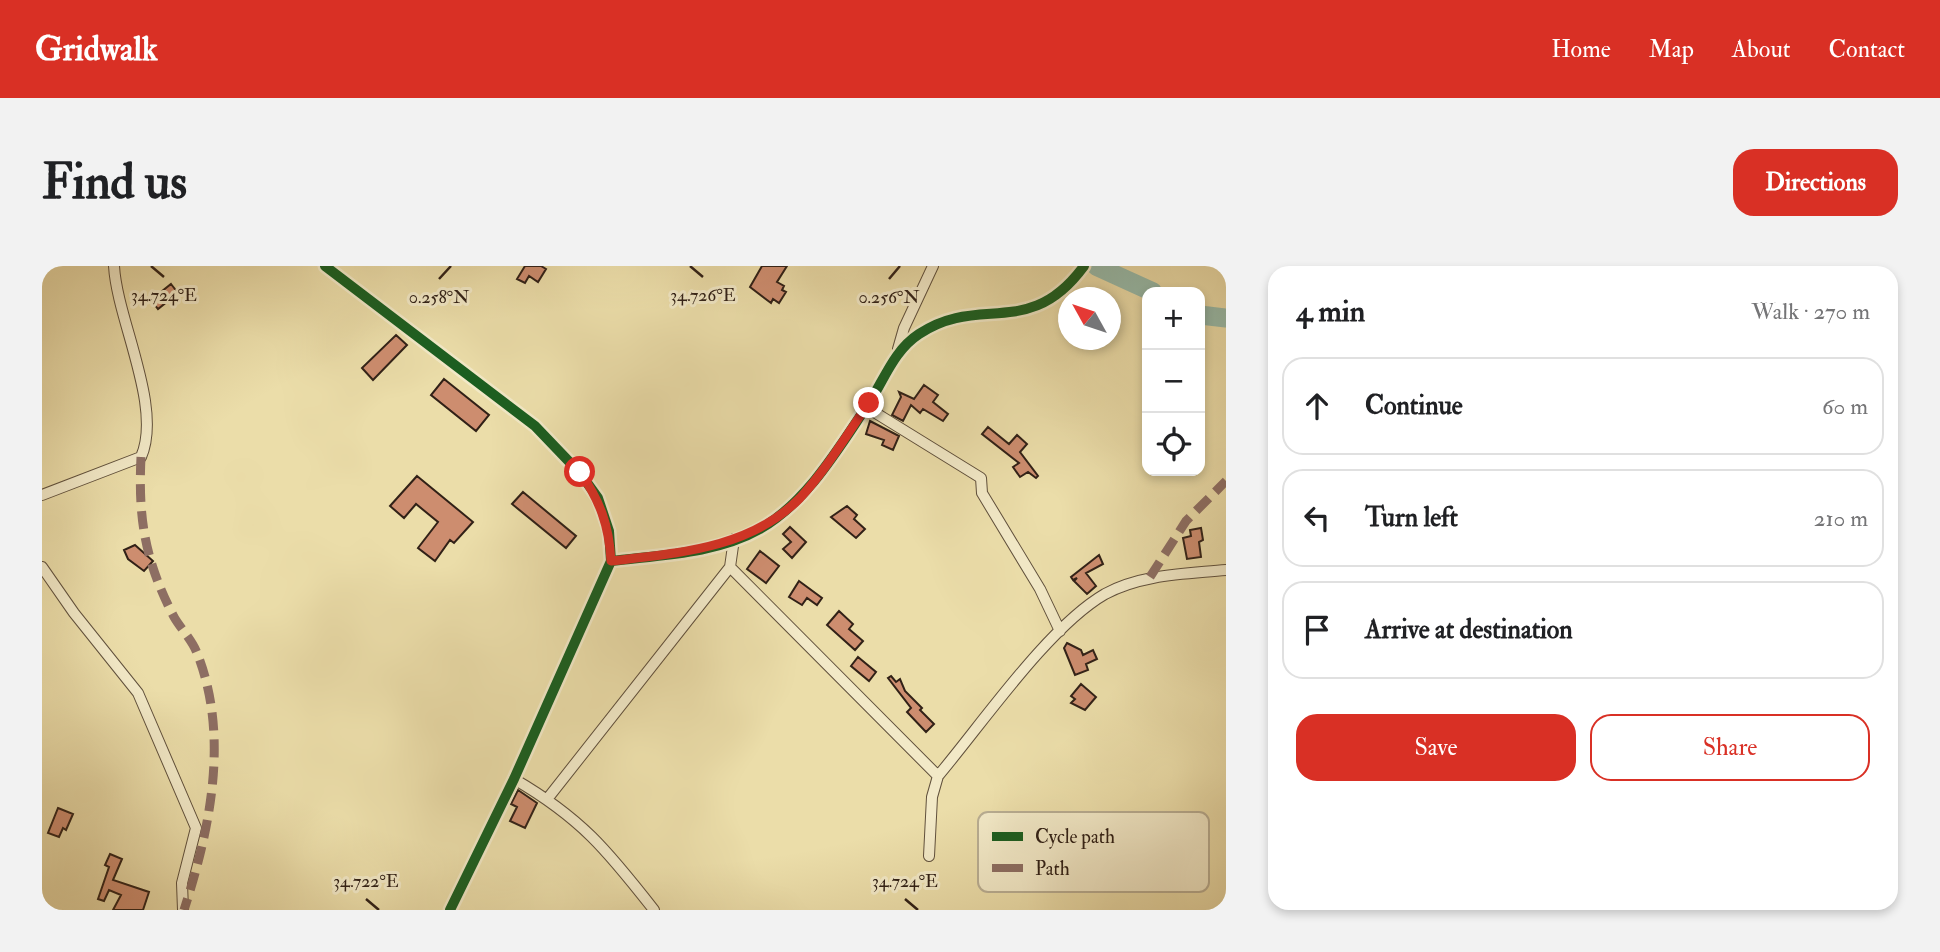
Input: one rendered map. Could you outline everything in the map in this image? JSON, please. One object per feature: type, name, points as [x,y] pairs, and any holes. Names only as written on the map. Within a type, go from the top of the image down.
[{"type":"street","points":[[42,495],[141,457],[144,450],[145,417],[141,380],[124,321],[114,266]]},
{"type":"street","points":[[324,266],[536,426],[580,472],[598,498],[609,531],[611,561],[514,779],[450,910]]},
{"type":"street","points":[[611,561],[695,551],[734,539],[760,529],[799,498],[866,407],[896,355],[904,328],[933,266]]},
{"type":"street","points":[[896,355],[922,331],[941,323],[964,317],[1031,309],[1049,302],[1084,266]]},
{"type":"street","points":[[866,407],[981,478],[982,493],[1040,589],[1060,631]]},
{"type":"street","points":[[548,798],[730,567],[734,539]]},
{"type":"street","points":[[42,567],[74,613],[138,693],[196,828],[183,883],[183,910]]},
{"type":"street","points":[[730,567],[938,776]]},
{"type":"street","points":[[929,856],[932,797],[938,776],[1060,631],[1106,594],[1150,578],[1226,570]]},
{"type":"street","points":[[514,779],[548,798],[593,836],[654,910]]},
{"type":"building","points":[[525,266],[541,266],[546,269],[538,282],[529,276],[525,283],[517,279]]},
{"type":"building","points":[[762,266],[787,266],[777,282],[784,286],[782,290],[786,292],[779,303],[773,299],[771,303],[750,287]]},
{"type":"building","points":[[171,284],[178,293],[158,309],[151,300]]},
{"type":"building","points":[[396,335],[407,345],[373,380],[362,368]]},
{"type":"building","points":[[444,379],[489,415],[476,431],[431,395]]},
{"type":"building","points":[[924,385],[938,395],[933,402],[948,414],[943,421],[923,409],[920,413],[911,405],[903,421],[892,415],[901,397],[899,392],[914,399]]},
{"type":"building","points":[[870,421],[899,436],[893,450],[882,445],[884,440],[866,434]]},
{"type":"building","points":[[988,427],[1009,444],[1017,435],[1027,444],[1020,452],[1038,476],[1036,478],[1028,472],[1020,477],[1013,467],[1019,463],[982,434]]},
{"type":"building","points":[[417,476],[473,522],[454,543],[450,540],[435,561],[418,548],[438,522],[416,504],[404,518],[390,506]]},
{"type":"building","points":[[523,492],[576,536],[566,548],[512,504]]},
{"type":"building","points":[[847,506],[857,515],[854,519],[865,529],[856,538],[831,517]]},
{"type":"building","points":[[790,527],[806,542],[792,558],[783,549],[791,542],[783,534]]},
{"type":"building","points":[[1201,528],[1201,557],[1187,559],[1183,538],[1191,536],[1190,530]]},
{"type":"building","points":[[135,545],[153,561],[144,571],[128,559],[124,550]]},
{"type":"building","points":[[760,551],[779,566],[766,583],[747,569]]},
{"type":"building","points":[[1099,555],[1103,564],[1086,573],[1096,586],[1087,594],[1074,581],[1077,578],[1073,580],[1071,577]]},
{"type":"building","points":[[799,581],[822,598],[817,605],[807,598],[802,605],[789,597]]},
{"type":"building","points":[[839,611],[853,624],[849,629],[863,641],[855,650],[827,625]]},
{"type":"building","points":[[1067,643],[1081,650],[1083,655],[1093,650],[1097,659],[1086,664],[1088,670],[1075,675],[1064,648]]},
{"type":"building","points":[[858,657],[876,672],[869,681],[851,666]]},
{"type":"building","points":[[891,676],[896,682],[900,679],[905,691],[934,724],[926,732],[907,712],[911,708],[888,678]]},
{"type":"building","points":[[1081,684],[1096,697],[1085,710],[1071,703],[1075,699],[1071,696]]},
{"type":"building","points":[[518,790],[537,803],[525,828],[510,821],[517,807],[511,804]]},
{"type":"building","points":[[58,808],[73,814],[66,830],[63,828],[59,837],[48,833]]},
{"type":"building","points":[[110,854],[122,859],[113,880],[149,892],[143,910],[113,910],[121,895],[109,890],[104,901],[98,899],[109,867],[105,865]]},
{"type":"waterway","points":[[1096,266],[1142,287]]},
{"type":"waterway","points":[[1205,316],[1226,318]]},
{"type":"marked path","points":[[141,457],[142,520],[150,558],[164,597],[197,653],[213,717],[213,782],[202,847],[184,910]]},
{"type":"marked path","points":[[1150,577],[1186,521],[1226,481]]},
{"type":"cycle path","points":[[325,266],[535,426],[580,473],[598,498],[609,531],[611,561],[514,779],[450,910]]},
{"type":"cycle path","points":[[611,561],[706,549],[760,529],[777,518],[820,474],[902,349],[910,341],[941,322],[1024,310],[1044,302],[1064,289],[1084,266]]},
{"type":"route","points":[[580,472],[598,498],[609,531],[611,561],[695,551],[760,529],[799,498],[840,446],[869,403]]}]
